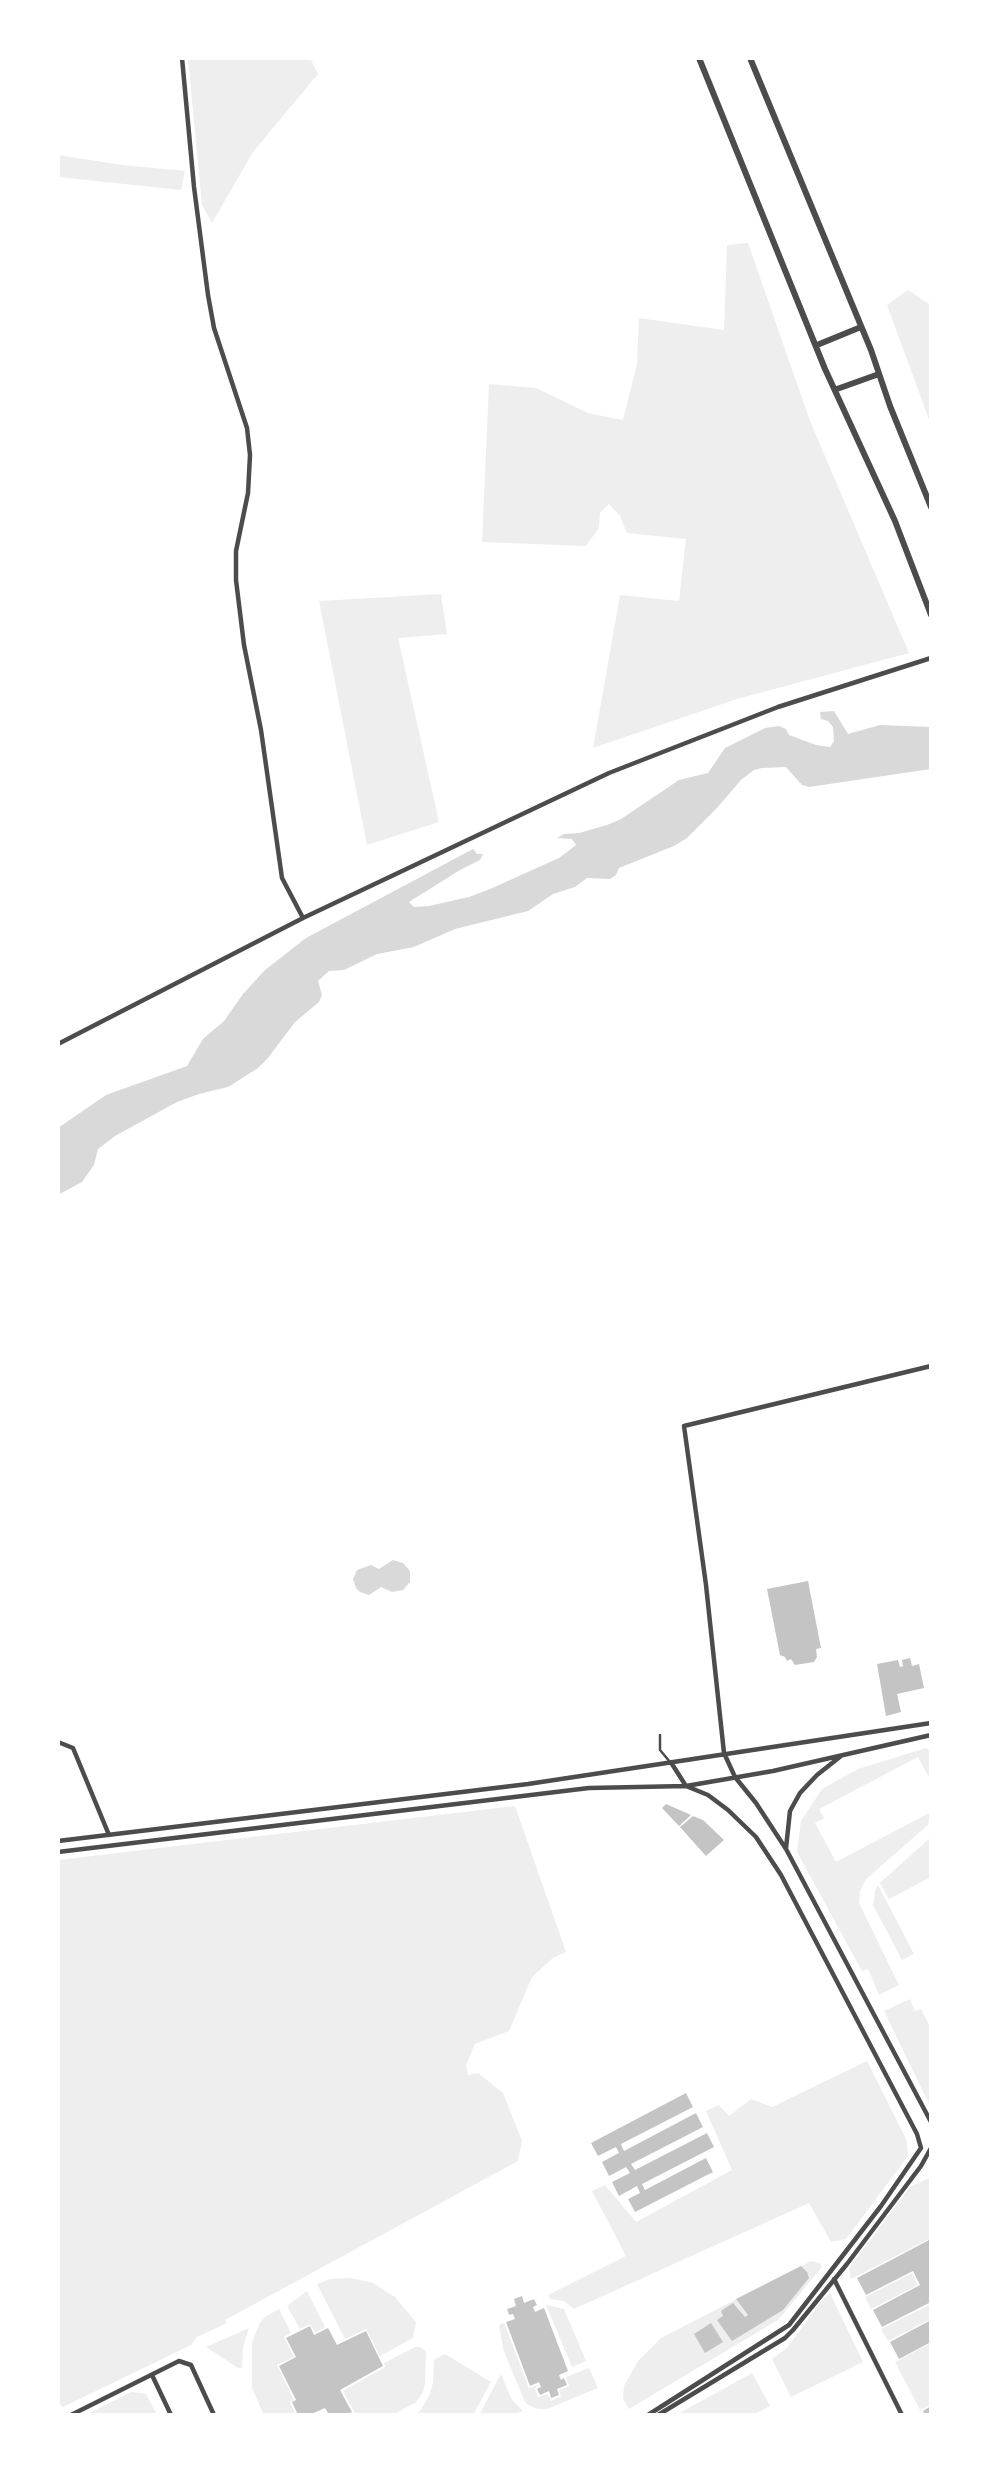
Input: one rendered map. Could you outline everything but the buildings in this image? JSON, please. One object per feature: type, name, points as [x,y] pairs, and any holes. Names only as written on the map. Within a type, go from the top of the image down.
[{"type":"street","points":[[182,58],[194,187],[208,295],[214,328],[247,428],[250,455],[248,493],[236,551],[239,611],[261,730],[282,878],[303,918]]},
{"type":"street","points":[[699,58],[817,345],[895,521],[931,615]]},
{"type":"street","points":[[750,58],[861,327],[931,507]]},
{"type":"street","points":[[817,345],[861,327]]},
{"type":"street","points":[[836,389],[879,374]]},
{"type":"street","points":[[58,1044],[303,918],[609,773],[778,707],[931,658]]},
{"type":"street","points":[[931,1366],[684,1426],[706,1585],[724,1753],[735,1777],[756,1803],[786,1849],[931,2122]]},
{"type":"street","points":[[58,1840],[528,1784],[931,1723]]},
{"type":"street","points":[[58,1852],[589,1788],[685,1786],[931,1735]]},
{"type":"street","points":[[58,1742],[73,1748],[109,1835]]},
{"type":"street","points":[[786,1849],[790,1811],[800,1793],[817,1775],[844,1754]]},
{"type":"street","points":[[648,2415],[789,2325],[881,2206],[921,2148],[917,2134],[781,1875],[756,1837],[708,1795],[685,1786],[672,1764]]},
{"type":"street","points":[[658,2415],[785,2338],[922,2166],[931,2148]]},
{"type":"street","points":[[834,2279],[902,2415]]},
{"type":"street","points":[[71,2415],[179,2361],[191,2365],[214,2415]]},
{"type":"street","points":[[152,2375],[171,2415]]},
{"type":"lane","points":[[660,1735],[660,1750],[672,1764]]},
{"type":"shaded area","points":[[188,58],[310,58],[318,74],[253,152],[212,223],[202,205]]},
{"type":"shaded area","points":[[58,155],[185,171],[181,190],[58,177]]},
{"type":"shaded area","points":[[748,243],[810,421],[909,653],[737,699],[593,748],[620,595],[679,601],[686,539],[627,533],[620,516],[609,504],[600,513],[599,528],[586,546],[482,542],[489,384],[536,388],[588,413],[623,420],[637,364],[639,318],[724,330],[727,245]]},
{"type":"shaded area","points":[[908,290],[931,305],[931,425],[887,305]]},
{"type":"shaded area","points":[[441,594],[447,634],[398,638],[439,822],[367,845],[319,601]]},
{"type":"shaded area","points":[[834,711],[848,734],[880,725],[931,727],[931,769],[809,787],[802,785],[786,767],[754,770],[741,780],[687,838],[619,868],[616,875],[610,879],[587,878],[575,887],[553,894],[528,911],[455,929],[414,947],[377,954],[344,970],[329,971],[318,981],[322,995],[319,1002],[295,1022],[258,1068],[228,1087],[177,1102],[115,1136],[98,1149],[94,1165],[82,1182],[58,1195],[58,1128],[106,1095],[187,1066],[203,1039],[224,1021],[243,994],[265,970],[306,938],[473,849],[477,854],[483,854],[480,860],[409,902],[414,907],[429,906],[469,897],[559,858],[576,845],[572,839],[557,838],[621,819],[679,780],[708,773],[725,748],[765,728],[779,726],[786,729],[789,735],[830,747],[834,741],[833,727],[828,721],[821,719],[820,712]]},
{"type":"shaded area","points":[[393,1560],[403,1563],[410,1571],[410,1582],[403,1590],[392,1592],[381,1587],[369,1595],[356,1588],[353,1579],[357,1570],[371,1565],[379,1569]]},
{"type":"shaded area","points":[[926,1748],[931,1752],[931,1781],[918,1757],[819,1809],[824,1818],[815,1823],[836,1862],[931,1812],[928,1825],[866,1879],[860,1891],[859,1903],[899,1985],[879,1995],[868,1969],[862,1971],[797,1852],[801,1821],[822,1789],[858,1769]]},
{"type":"shaded area","points":[[515,1806],[566,1952],[553,1958],[532,1977],[509,2031],[475,2044],[466,2065],[468,2075],[478,2073],[503,2093],[522,2141],[518,2161],[225,2320],[227,2323],[197,2337],[191,2345],[63,2407],[58,2403],[58,1860]]},
{"type":"shaded area","points":[[931,1837],[931,1877],[889,1899],[880,1883]]},
{"type":"shaded area","points":[[878,1885],[914,1954],[902,1960],[873,1905]]},
{"type":"shaded area","points":[[910,1999],[915,2011],[921,2009],[931,2029],[931,2108],[884,2011]]},
{"type":"shaded area","points":[[867,2061],[907,2141],[908,2156],[846,2239],[831,2242],[809,2203],[574,2309],[564,2301],[550,2299],[548,2295],[626,2256],[592,2191],[605,2185],[636,2222],[732,2170],[706,2111],[719,2105],[729,2116],[751,2099],[772,2107]]},
{"type":"shaded area","points":[[931,2177],[931,2238],[851,2279],[849,2268],[910,2187]]},
{"type":"shaded area","points":[[811,2261],[820,2263],[822,2267],[778,2320],[629,2409],[623,2399],[624,2386],[638,2361],[661,2338]]},
{"type":"shaded area","points":[[912,2273],[918,2285],[871,2309],[865,2297]]},
{"type":"shaded area","points":[[351,2278],[373,2283],[395,2297],[416,2322],[413,2338],[380,2356],[366,2329],[345,2339],[317,2284],[330,2279]]},
{"type":"shaded area","points":[[307,2291],[325,2327],[315,2333],[310,2324],[300,2329],[287,2306]]},
{"type":"shaded area","points":[[830,2293],[863,2362],[791,2397],[772,2359],[787,2348]]},
{"type":"shaded area","points":[[546,2305],[564,2309],[586,2361],[572,2367]]},
{"type":"shaded area","points":[[929,2305],[931,2319],[888,2341],[881,2329]]},
{"type":"shaded area","points":[[279,2309],[291,2333],[284,2337],[294,2357],[277,2365],[294,2400],[290,2402],[296,2415],[264,2415],[252,2388],[252,2342],[260,2323]]},
{"type":"shaded area","points":[[504,2323],[529,2388],[538,2385],[535,2388],[538,2397],[548,2394],[551,2401],[561,2396],[559,2390],[569,2386],[566,2377],[589,2368],[598,2388],[547,2409],[528,2405],[503,2349],[499,2325]]},
{"type":"shaded area","points":[[249,2328],[243,2347],[242,2368],[206,2347]]},
{"type":"shaded area","points":[[931,2343],[931,2404],[920,2410],[895,2362]]},
{"type":"shaded area","points":[[415,2347],[426,2351],[425,2384],[416,2402],[393,2415],[356,2415],[343,2391],[385,2367],[384,2363]]},
{"type":"shaded area","points":[[445,2354],[491,2382],[473,2415],[413,2415],[420,2411],[429,2396],[433,2383],[434,2360]]},
{"type":"shaded area","points":[[752,2373],[770,2406],[753,2415],[676,2415]]},
{"type":"shaded area","points":[[501,2374],[512,2400],[523,2411],[512,2415],[479,2415]]},
{"type":"shaded area","points":[[131,2392],[146,2394],[157,2415],[86,2415]]}]
